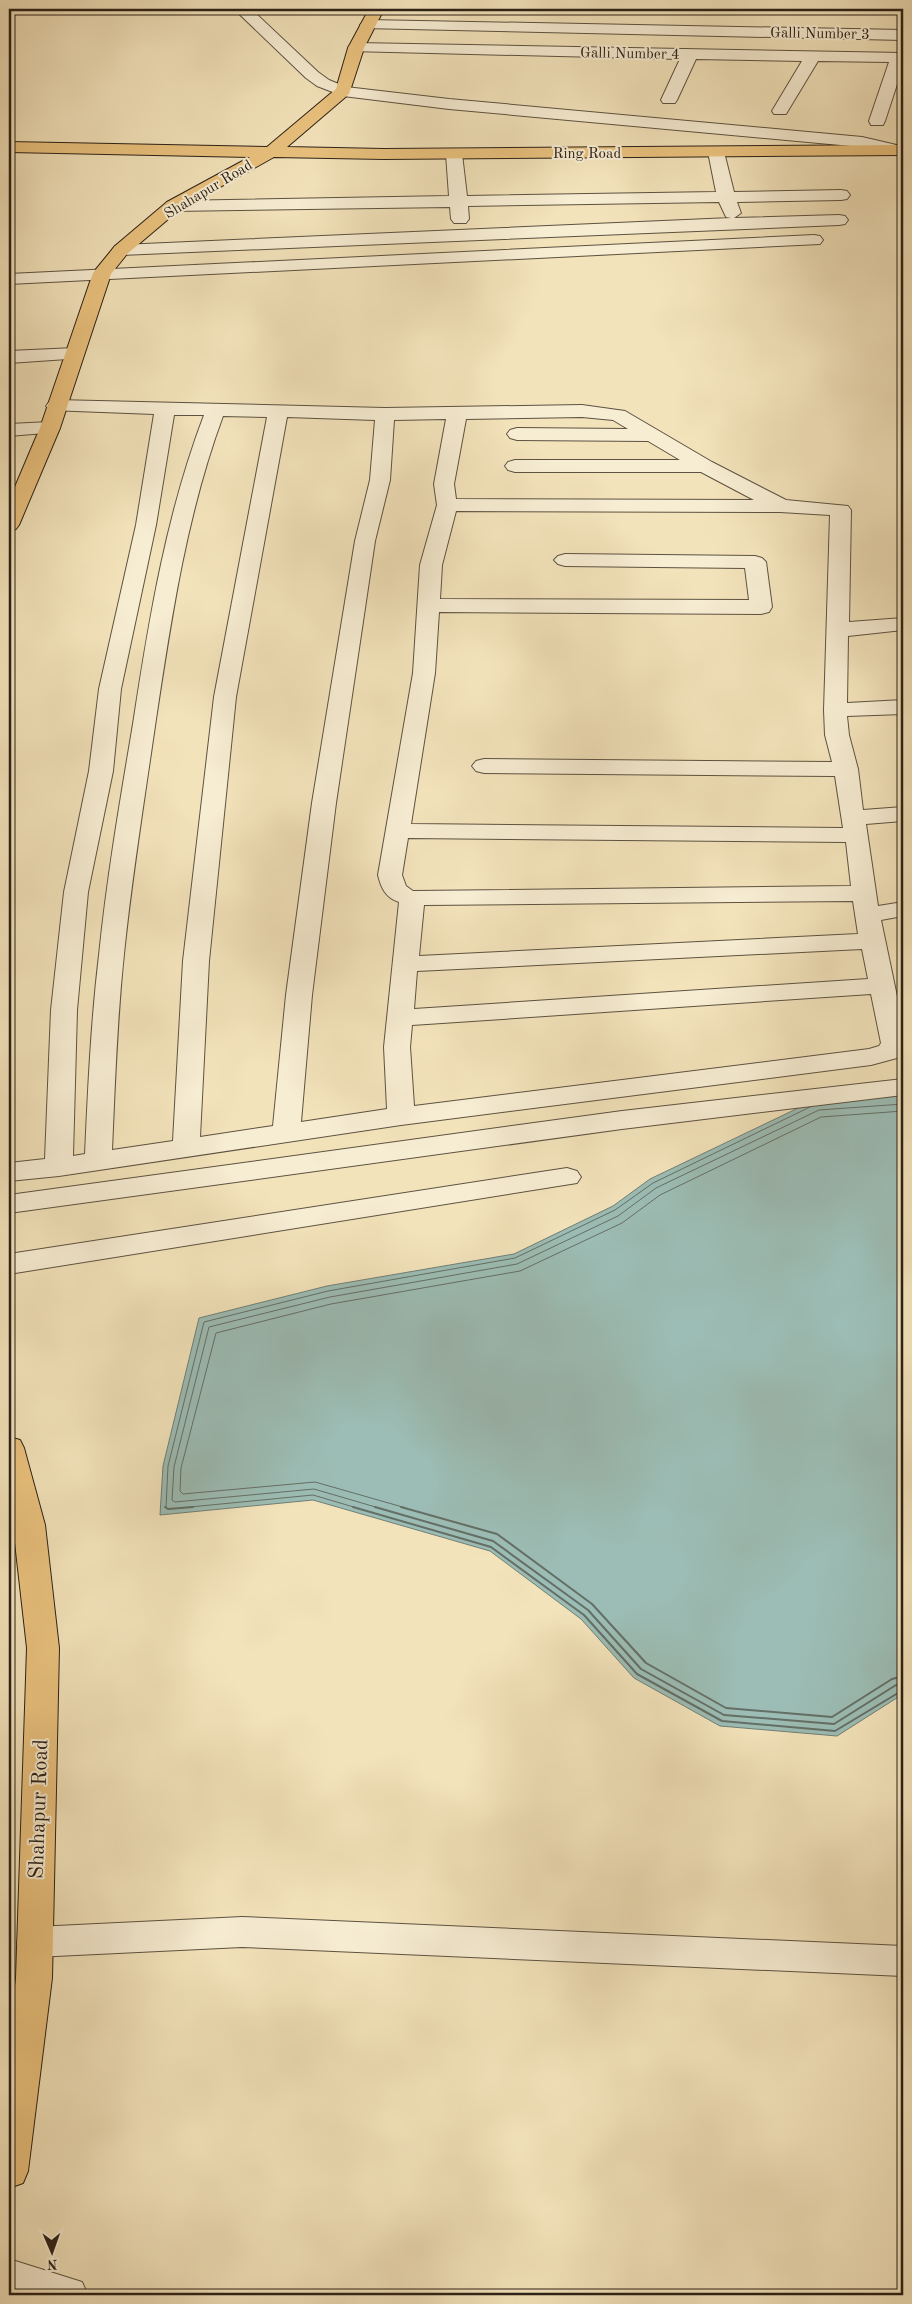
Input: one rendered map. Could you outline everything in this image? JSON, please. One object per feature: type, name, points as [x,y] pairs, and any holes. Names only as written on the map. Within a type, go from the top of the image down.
[{"type":"main road","points":[[343,91],[356,48],[376,9]]},
{"type":"main road","name":"Shahapur Road","points":[[9,525],[53,417],[102,273],[120,250],[173,206],[271,152],[343,91]]},
{"type":"main road","name":"Ring Road","points":[[9,147],[454,154],[899,150]]},
{"type":"main road","name":"Shahapur Road","points":[[9,1448],[29,1525],[42,1648],[34,1978],[9,2172]]},
{"type":"street","points":[[242,9],[312,75],[323,83],[343,91],[449,104],[862,142],[899,150]]},
{"type":"street","points":[[736,14],[738,55]]},
{"type":"street","name":"Galli Number 3","points":[[368,25],[903,34]]},
{"type":"street","name":"Galli Number 4","points":[[356,48],[901,58]]},
{"type":"street","points":[[669,100],[690,54]]},
{"type":"street","points":[[780,111],[814,56]]},
{"type":"street","points":[[877,121],[901,58]]},
{"type":"street","points":[[716,152],[726,196],[736,223]]},
{"type":"street","points":[[454,154],[462,235]]},
{"type":"street","points":[[173,206],[841,195]]},
{"type":"street","points":[[120,250],[838,220]]},
{"type":"street","points":[[9,279],[814,240]]},
{"type":"street","points":[[9,357],[75,354]]},
{"type":"street","points":[[58,1167],[64,1010],[76,892],[87,831],[102,771],[110,689],[146,525],[165,410]]},
{"type":"street","points":[[9,430],[53,417],[165,410],[385,414],[582,411],[618,415],[705,466],[782,506]]},
{"type":"street","points":[[98,1161],[108,989],[128,835],[160,623],[186,494],[201,445],[215,411]]},
{"type":"street","points":[[186,1147],[196,961],[225,697],[278,411]]},
{"type":"street","points":[[286,1134],[300,995],[324,803],[364,541],[380,480],[385,414]]},
{"type":"street","points":[[457,414],[444,484],[447,505],[431,565],[424,672],[396,832],[390,875],[393,890],[400,896],[412,898],[865,904],[903,909]]},
{"type":"street","points":[[517,434],[655,435]]},
{"type":"street","points":[[515,466],[705,466]]},
{"type":"street","points":[[9,1172],[58,1167],[401,1116],[872,1057],[888,1052],[898,1042],[882,986],[872,941],[846,769],[837,735],[835,710],[840,510],[782,506],[447,505]]},
{"type":"street","points":[[429,604],[760,606],[755,562],[565,560]]},
{"type":"street","points":[[837,630],[903,624]]},
{"type":"street","points":[[835,710],[903,707]]},
{"type":"street","points":[[484,766],[846,769]]},
{"type":"street","points":[[396,832],[854,827],[903,814]]},
{"type":"street","points":[[401,1116],[397,1047],[412,898]]},
{"type":"street","points":[[406,964],[872,941]]},
{"type":"street","points":[[401,1018],[882,986]]},
{"type":"street","points":[[9,1204],[622,1120],[903,1087]]},
{"type":"street","points":[[9,1264],[567,1177]]},
{"type":"street","points":[[35,1942],[242,1932],[903,1961]]},
{"type":"street","points":[[9,2277],[68,2295]]},
{"type":"water","points":[[903,1092],[903,1694],[837,1736],[720,1726],[634,1678],[581,1619],[490,1551],[313,1500],[160,1515],[163,1466],[199,1318],[327,1286],[514,1254],[613,1206],[650,1179],[817,1099]]}]
